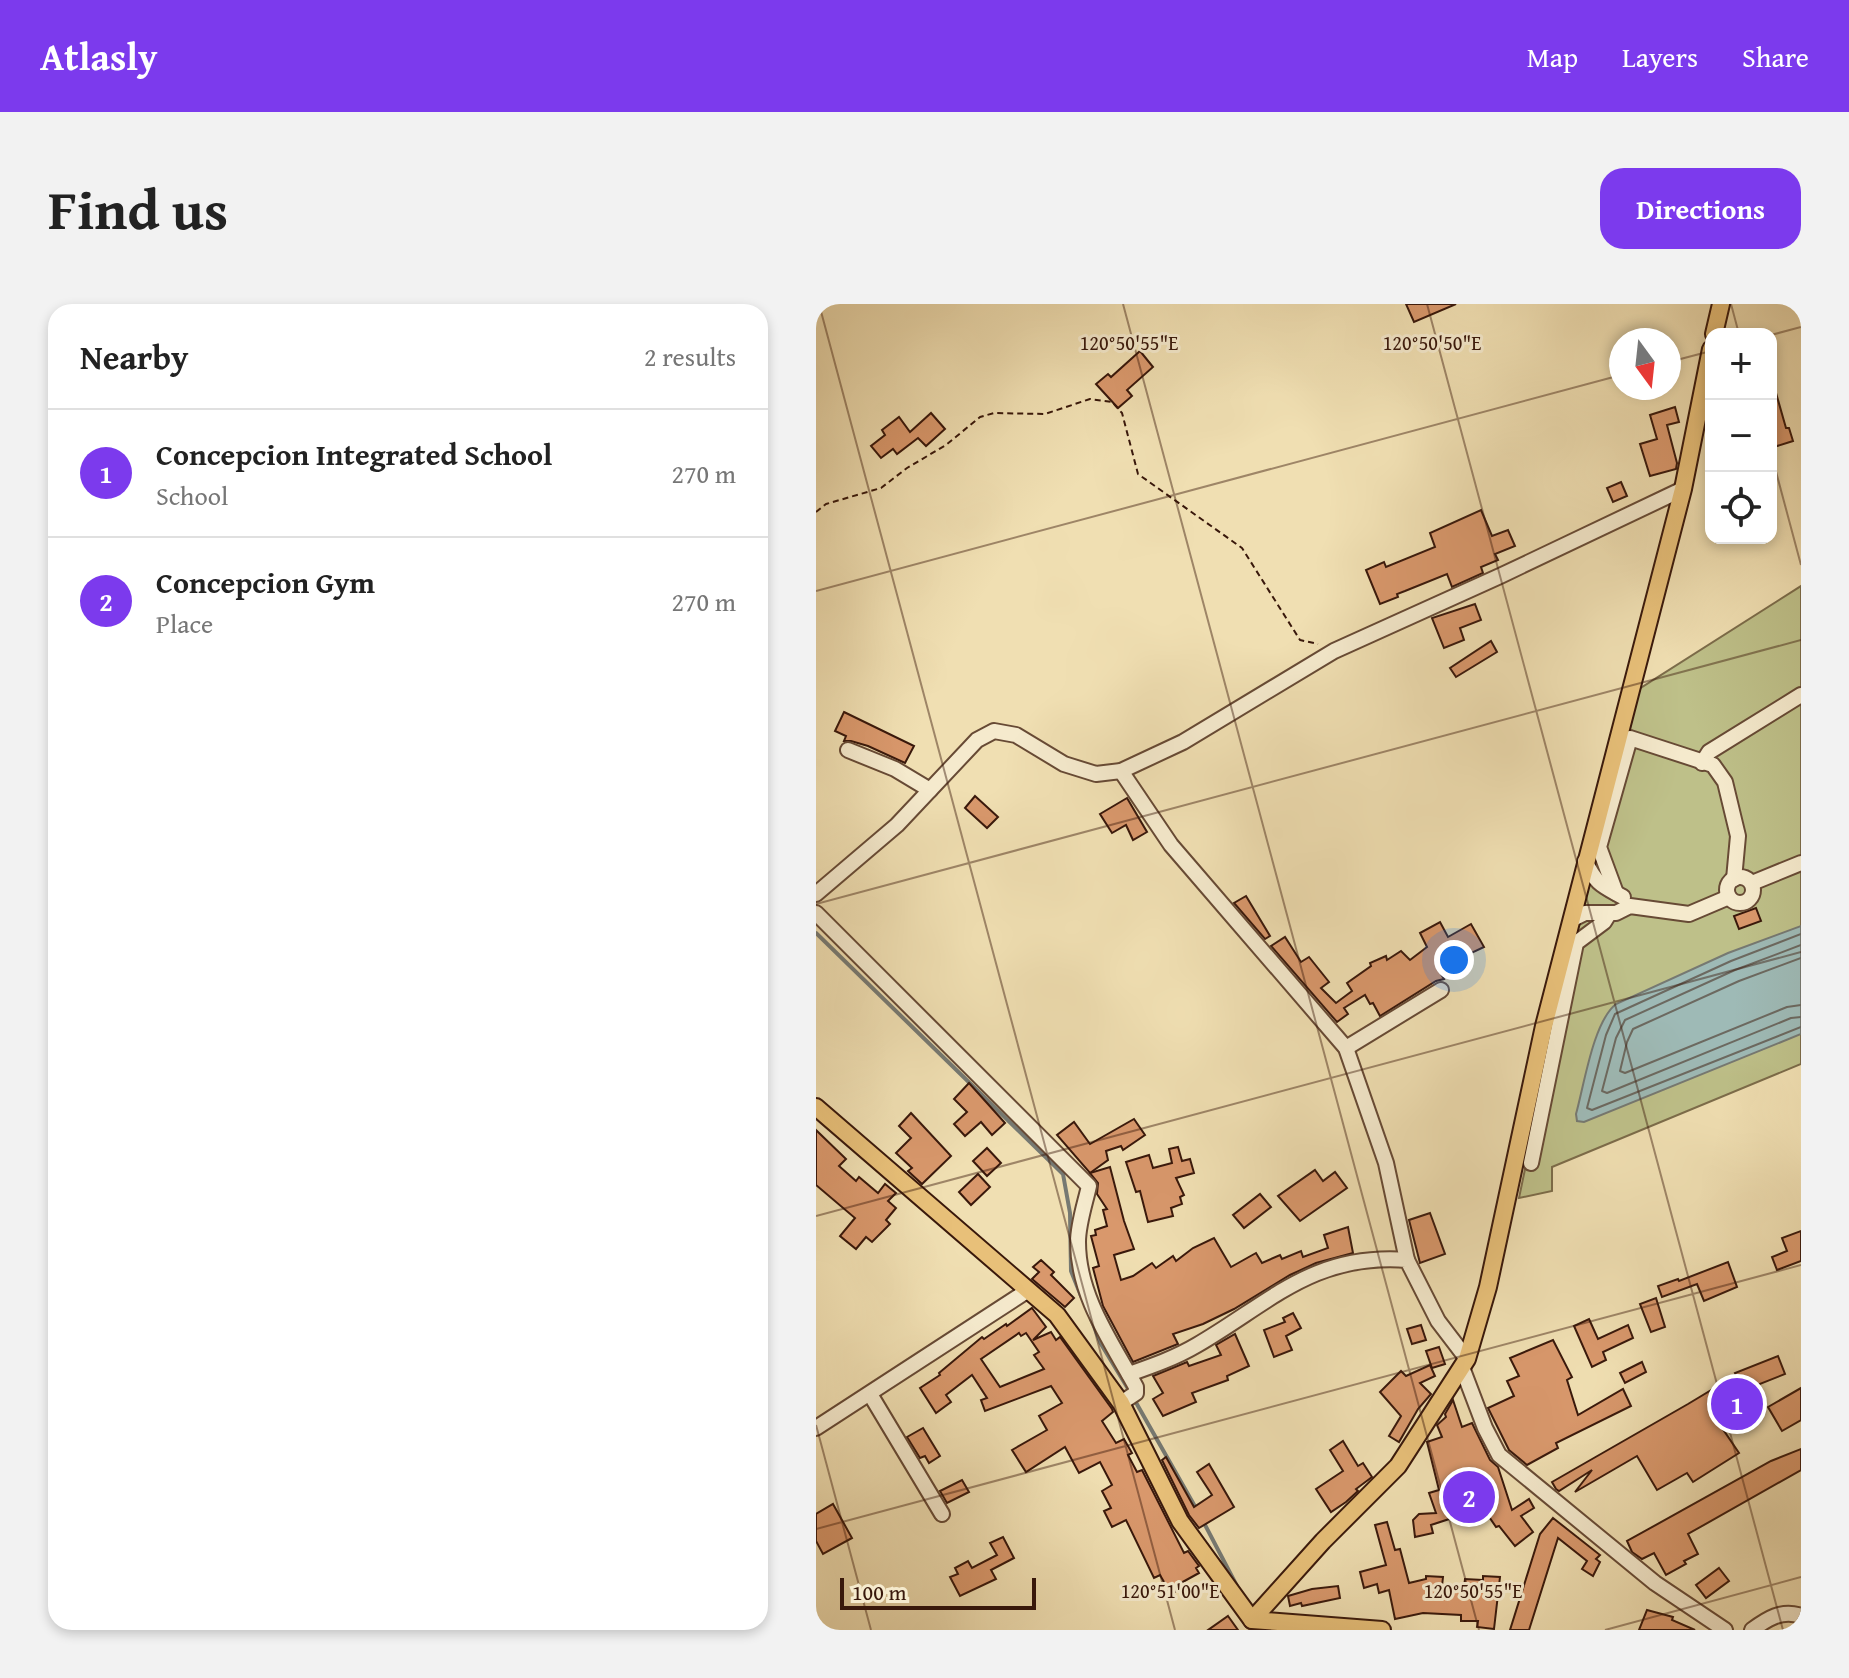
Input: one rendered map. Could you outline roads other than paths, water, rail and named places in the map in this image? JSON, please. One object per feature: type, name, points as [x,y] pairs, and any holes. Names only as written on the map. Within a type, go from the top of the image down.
[{"type":"main road","points":[[1715,328],[1721,304]]},
{"type":"main road","points":[[1249,1626],[1323,1541],[1398,1466],[1465,1364],[1488,1287],[1544,1026],[1585,861],[1683,489],[1705,379]]},
{"type":"main road","points":[[816,1107],[1057,1315],[1121,1403],[1180,1521],[1249,1626]]},
{"type":"main road","points":[[1249,1626],[1382,1630]]},
{"type":"street","points":[[816,894],[897,825],[977,740],[994,731],[1016,735],[1064,764],[1096,774],[1121,771],[1183,742],[1334,651],[1683,489]]},
{"type":"street","points":[[1702,763],[1709,752],[1801,695]]},
{"type":"street","points":[[1616,893],[1599,847],[1630,738],[1713,765],[1725,782],[1738,836],[1729,897]]},
{"type":"street","points":[[848,750],[895,769],[930,790]]},
{"type":"street","points":[[1121,771],[1171,845],[1346,1048],[1386,1163],[1407,1260],[1438,1321],[1465,1364],[1485,1428],[1499,1455],[1655,1583],[1725,1630]]},
{"type":"street","points":[[1585,861],[1594,880],[1630,906]]},
{"type":"street","points":[[1752,883],[1801,863]]},
{"type":"street","points":[[1729,897],[1734,901],[1747,901],[1753,890],[1752,883],[1747,879],[1734,879]]},
{"type":"street","points":[[1571,920],[1585,913],[1609,914],[1630,906],[1682,915],[1729,897]]},
{"type":"street","points":[[816,913],[1089,1186],[1078,1239],[1081,1274],[1098,1319],[1129,1374],[1136,1393],[1121,1403]]},
{"type":"street","points":[[1531,1163],[1576,943],[1604,922],[1609,914]]},
{"type":"street","points":[[1346,1048],[1441,990]]},
{"type":"street","points":[[1129,1374],[1197,1345],[1281,1290],[1321,1271],[1359,1260],[1407,1260]]},
{"type":"street","points":[[816,1428],[1027,1291]]},
{"type":"street","points":[[870,1394],[942,1514]]},
{"type":"street","points":[[1752,1630],[1780,1613],[1801,1616]]},
{"type":"water","points":[[1801,926],[1801,1034],[1584,1122],[1577,1121],[1576,1114],[1595,1039],[1616,1004],[1728,953]]},
{"type":"waterway","points":[[816,933],[1063,1174],[1070,1213],[1071,1271],[1081,1296]]},
{"type":"waterway","points":[[1091,1319],[1101,1344],[1130,1392]]},
{"type":"waterway","points":[[1134,1399],[1197,1510]]},
{"type":"waterway","points":[[1203,1521],[1238,1588]]},
{"type":"place","name":"Concepcion Integrated School","points":[[1737,1404]]},
{"type":"place","name":"Concepcion Gym","points":[[1469,1497]]}]
